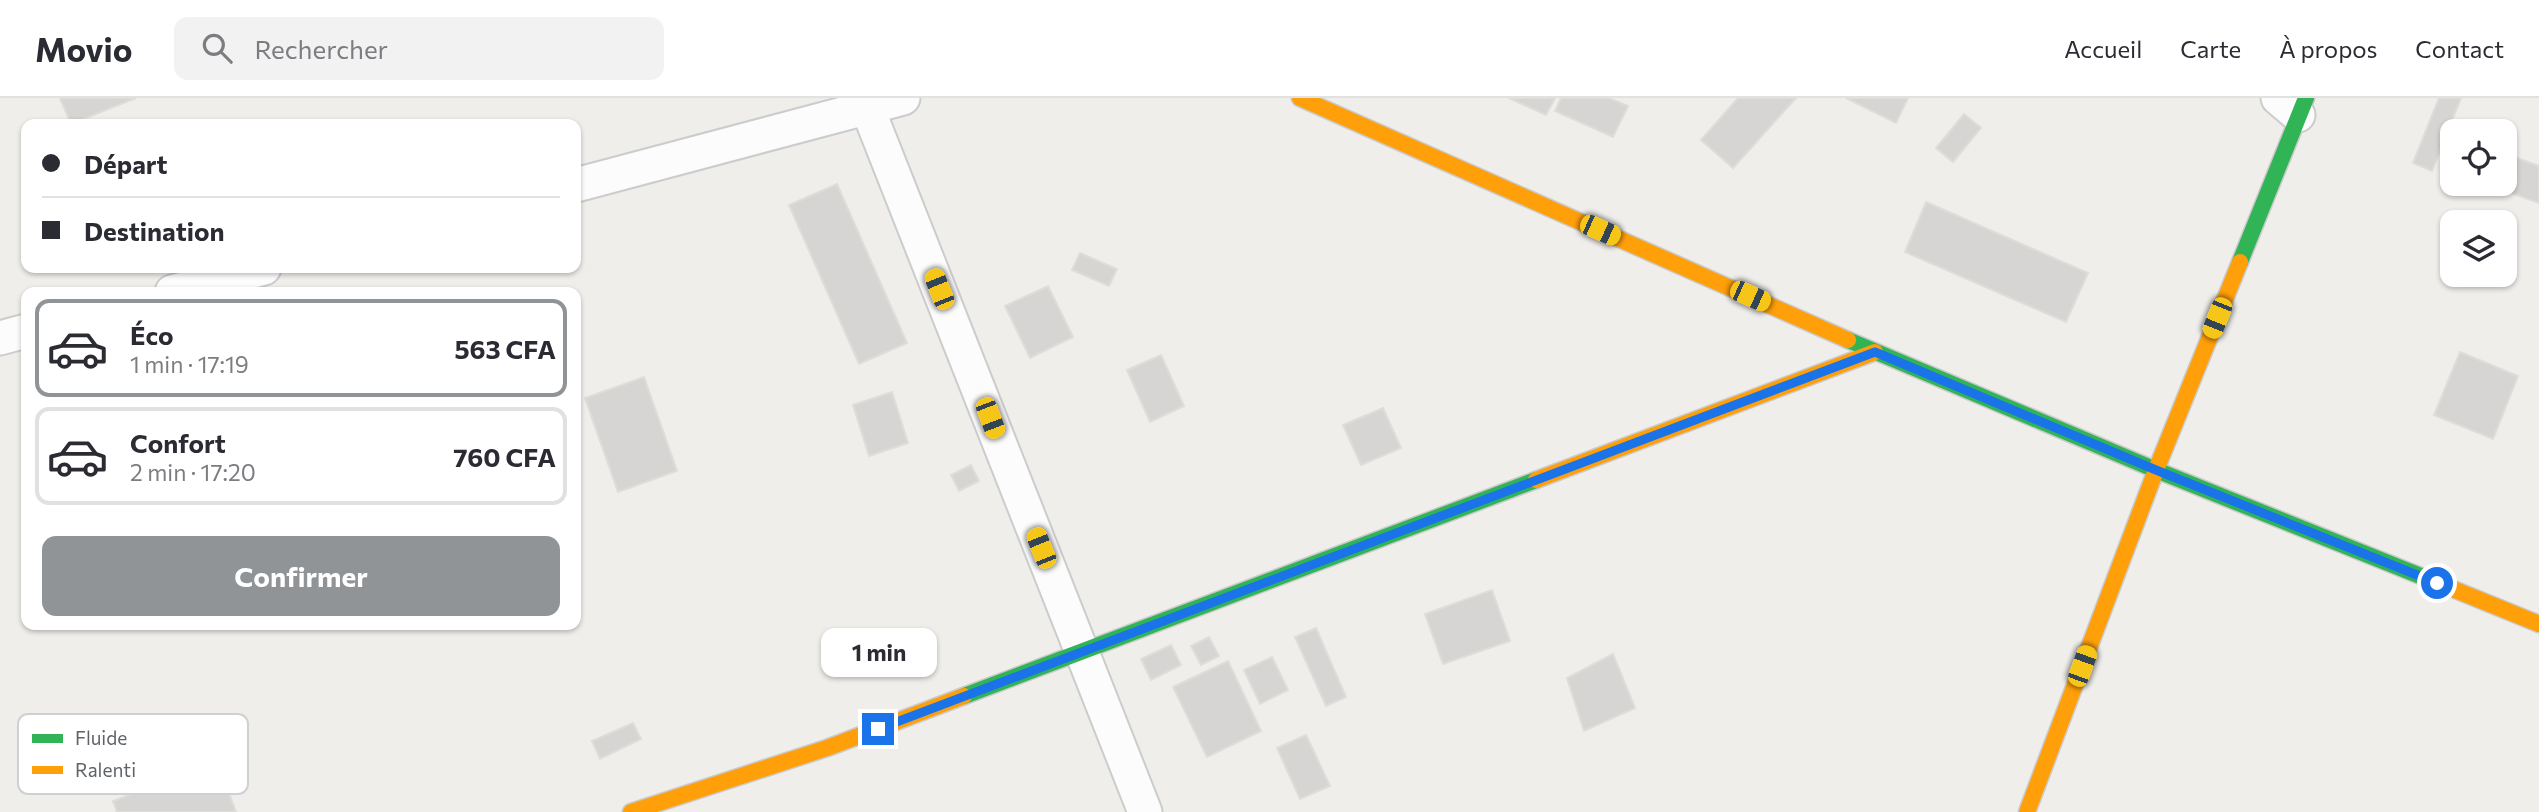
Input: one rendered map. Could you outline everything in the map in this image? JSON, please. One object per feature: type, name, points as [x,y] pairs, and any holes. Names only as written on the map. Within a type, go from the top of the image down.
[{"type":"street","points":[[581,184],[902,98]]},
{"type":"street","points":[[1300,98],[1875,352],[2156,470],[2539,624]]},
{"type":"street","points":[[2027,812],[2294,104]]},
{"type":"street","points":[[867,107],[1145,812]]},
{"type":"street","points":[[191,287],[245,273]]},
{"type":"street","points":[[0,338],[21,332]]},
{"type":"street","points":[[631,812],[827,748],[1875,352]]},
{"type":"building","points":[[60,98],[136,98],[84,119],[69,119]]},
{"type":"building","points":[[1509,98],[1555,98],[1546,115]]},
{"type":"building","points":[[1561,98],[1609,98],[1628,106],[1613,137],[1555,111]]},
{"type":"building","points":[[1738,98],[1796,98],[1733,168],[1701,140]]},
{"type":"building","points":[[1846,98],[1908,98],[1896,123]]},
{"type":"building","points":[[2439,98],[2461,98],[2453,119],[2440,119],[2440,151],[2432,171],[2413,163]]},
{"type":"building","points":[[1964,114],[1981,128],[1953,162],[1936,148]]},
{"type":"building","points":[[2517,158],[2539,166],[2539,203],[2517,195]]},
{"type":"building","points":[[837,184],[907,343],[859,364],[789,205]]},
{"type":"building","points":[[1926,202],[2088,273],[2066,322],[1905,252]]},
{"type":"building","points":[[1080,253],[1117,269],[1109,286],[1072,270]]},
{"type":"building","points":[[1048,286],[1073,337],[1030,358],[1005,306]]},
{"type":"building","points":[[2460,352],[2518,376],[2493,439],[2434,415]]},
{"type":"building","points":[[1161,355],[1184,406],[1150,422],[1127,370]]},
{"type":"building","points":[[644,377],[677,471],[618,492],[585,398]]},
{"type":"building","points":[[892,392],[908,443],[869,456],[853,405]]},
{"type":"building","points":[[1383,408],[1401,448],[1361,465],[1343,425]]},
{"type":"building","points":[[971,465],[979,481],[959,491],[951,475]]},
{"type":"building","points":[[1492,590],[1510,641],[1443,664],[1425,614]]},
{"type":"building","points":[[1316,628],[1346,697],[1326,706],[1295,637]]},
{"type":"building","points":[[1209,637],[1219,656],[1201,665],[1191,646]]},
{"type":"building","points":[[1171,645],[1181,665],[1151,680],[1141,659]]},
{"type":"building","points":[[1613,654],[1635,708],[1584,731],[1567,678]]},
{"type":"building","points":[[1272,657],[1288,690],[1260,704],[1244,670]]},
{"type":"building","points":[[1228,661],[1261,731],[1207,757],[1173,687]]},
{"type":"building","points":[[633,723],[641,739],[600,759],[592,741]]},
{"type":"building","points":[[1306,735],[1330,786],[1300,799],[1277,748]]},
{"type":"building","points":[[132,794],[229,794],[236,812],[117,812],[113,801]]},
{"type":"traffic: fast","points":[[2240,262],[2306,98]]},
{"type":"traffic: fast","points":[[1848,340],[2156,470],[2448,587]]},
{"type":"traffic: fast","points":[[964,696],[1536,480]]},
{"type":"traffic: slow","points":[[1300,98],[1848,340]]},
{"type":"traffic: slow","points":[[2027,812],[2156,470],[2240,262]]},
{"type":"traffic: slow","points":[[1536,480],[1875,352]]},
{"type":"traffic: slow","points":[[2448,587],[2539,624]]},
{"type":"traffic: slow","points":[[631,812],[827,748],[964,696]]},
{"type":"route","points":[[878,729],[1875,352],[2156,470],[2437,583]]}]
